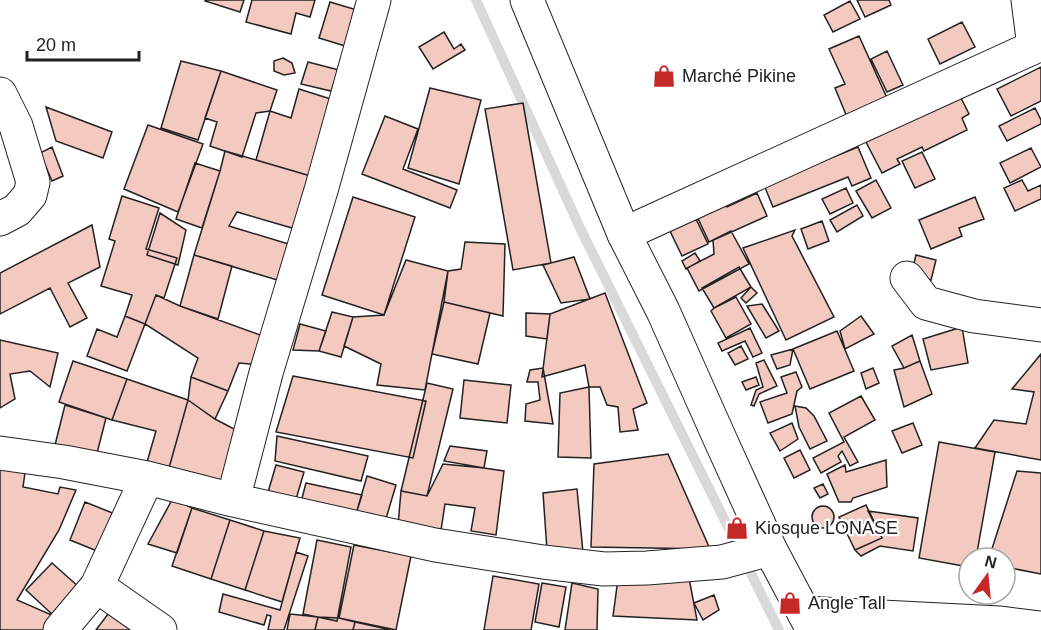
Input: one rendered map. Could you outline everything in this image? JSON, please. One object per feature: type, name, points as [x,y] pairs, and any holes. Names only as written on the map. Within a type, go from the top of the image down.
[{"type":"main road","points":[[233,500],[266,373],[322,187],[374,0]]},
{"type":"main road","points":[[527,0],[624,234],[663,311],[770,549],[809,622],[999,623],[1041,628]]},
{"type":"main road","points":[[624,234],[1037,46],[1028,0]]},
{"type":"main road","points":[[0,94],[16,126],[33,182],[30,195],[17,210],[0,219]]},
{"type":"main road","points":[[907,278],[926,303],[974,316],[1041,325]]},
{"type":"main road","points":[[0,453],[64,462],[147,478],[233,500],[435,545],[543,562],[604,569],[647,568],[722,562],[770,549]]},
{"type":"main road","points":[[60,630],[97,586],[147,478]]},
{"type":"main road","points":[[97,586],[160,630]]},
{"type":"building","points":[[206,0],[244,0],[240,12]]},
{"type":"building","points":[[252,0],[315,0],[310,17],[296,13],[291,34],[246,22]]},
{"type":"building","points":[[857,0],[889,0],[891,5],[865,17]]},
{"type":"building","points":[[850,1],[860,19],[833,32],[824,15]]},
{"type":"building","points":[[330,2],[367,13],[355,49],[319,38]]},
{"type":"building","points":[[962,22],[975,47],[940,64],[928,39]]},
{"type":"building","points":[[444,32],[454,49],[461,44],[465,50],[433,69],[419,47]]},
{"type":"building","points":[[859,36],[887,98],[847,117],[835,88],[845,84],[829,49]]},
{"type":"building","points":[[887,51],[903,85],[887,92],[871,59]]},
{"type":"building","points":[[283,58],[292,63],[295,73],[284,75],[274,71],[274,61]]},
{"type":"building","points":[[181,61],[221,71],[198,140],[161,128]]},
{"type":"building","points":[[308,62],[339,70],[331,91],[301,84]]},
{"type":"building","points":[[1041,67],[1041,101],[1011,116],[997,89]]},
{"type":"building","points":[[221,71],[277,90],[270,111],[256,113],[242,157],[210,146],[217,122],[205,118]]},
{"type":"building","points":[[430,88],[481,100],[459,184],[408,168]]},
{"type":"building","points":[[299,89],[334,100],[314,177],[256,160],[270,111],[291,118]]},
{"type":"building","points":[[960,96],[969,114],[962,118],[967,130],[924,151],[922,147],[897,159],[900,164],[882,173],[866,142]]},
{"type":"building","points":[[523,103],[551,263],[513,270],[485,109]]},
{"type":"building","points":[[46,107],[112,132],[103,158],[56,141]]},
{"type":"building","points":[[1035,108],[1041,124],[1007,141],[999,126]]},
{"type":"building","points":[[385,116],[418,129],[403,169],[457,190],[450,208],[362,174]]},
{"type":"building","points":[[148,125],[203,144],[178,212],[124,189]]},
{"type":"building","points":[[52,147],[63,176],[52,181],[40,153]]},
{"type":"building","points":[[858,147],[871,178],[852,186],[848,177],[773,207],[764,185]]},
{"type":"building","points":[[1031,148],[1041,167],[1010,183],[1000,163]]},
{"type":"building","points":[[225,151],[314,177],[299,230],[237,212],[229,226],[295,246],[284,282],[194,255]]},
{"type":"building","points":[[922,152],[935,179],[915,188],[902,161]]},
{"type":"building","points":[[195,163],[220,171],[202,228],[176,219]]},
{"type":"building","points":[[876,180],[891,208],[872,218],[856,191]]},
{"type":"building","points":[[1022,180],[1028,191],[1041,185],[1041,199],[1015,211],[1004,188]]},
{"type":"building","points":[[846,188],[853,203],[830,214],[822,199]]},
{"type":"building","points":[[757,193],[767,216],[709,242],[695,212],[718,202],[727,207]]},
{"type":"building","points":[[122,196],[159,208],[146,249],[177,258],[164,298],[156,295],[145,324],[125,316],[132,295],[101,286],[115,241],[109,239]]},
{"type":"building","points":[[353,197],[415,217],[384,315],[322,295]]},
{"type":"building","points":[[975,197],[984,219],[959,228],[962,236],[931,249],[919,220]]},
{"type":"building","points":[[857,205],[863,216],[837,232],[830,220]]},
{"type":"building","points":[[160,213],[186,230],[178,265],[147,255]]},
{"type":"building","points":[[696,219],[708,244],[682,256],[670,231]]},
{"type":"building","points":[[822,221],[829,241],[808,249],[801,229]]},
{"type":"building","points":[[92,225],[100,267],[68,283],[87,318],[70,327],[50,288],[0,314],[0,273]]},
{"type":"building","points":[[795,230],[792,236],[834,317],[786,340],[743,248]]},
{"type":"building","points":[[731,231],[749,264],[699,291],[687,268],[714,254],[713,240]]},
{"type":"building","points":[[465,242],[505,244],[503,316],[444,302],[448,271],[461,269]]},
{"type":"building","points":[[695,253],[700,261],[686,269],[682,261]]},
{"type":"building","points":[[194,255],[232,266],[218,319],[180,306]]},
{"type":"building","points":[[916,255],[936,260],[931,280],[911,275]]},
{"type":"building","points":[[574,257],[590,299],[561,303],[543,265]]},
{"type":"building","points":[[406,260],[448,271],[425,390],[377,385],[381,364],[344,346],[353,317],[384,315]]},
{"type":"building","points":[[739,267],[751,287],[714,308],[702,288]]},
{"type":"building","points":[[751,287],[757,293],[746,303],[741,298]]},
{"type":"building","points":[[605,293],[647,403],[633,409],[638,430],[620,432],[618,407],[607,405],[600,387],[589,387],[585,365],[542,377],[550,314]]},
{"type":"building","points":[[156,295],[263,336],[260,365],[239,363],[228,391],[191,377],[198,358],[145,324]]},
{"type":"building","points":[[736,297],[751,324],[726,338],[711,311]]},
{"type":"building","points":[[444,302],[490,313],[478,364],[432,354]]},
{"type":"building","points":[[762,304],[779,331],[766,338],[747,306]]},
{"type":"building","points":[[332,312],[353,317],[341,357],[319,351]]},
{"type":"building","points":[[526,313],[550,314],[547,339],[526,336]]},
{"type":"building","points":[[125,316],[145,324],[127,371],[87,356],[97,329],[117,337]]},
{"type":"building","points":[[861,316],[874,334],[845,349],[840,331]]},
{"type":"building","points":[[300,324],[326,331],[319,351],[293,350]]},
{"type":"building","points":[[962,327],[968,363],[931,370],[923,339]]},
{"type":"building","points":[[750,328],[762,353],[753,357],[745,341],[722,351],[718,343]]},
{"type":"building","points":[[837,331],[854,371],[810,389],[793,349]]},
{"type":"building","points":[[912,335],[920,361],[904,368],[892,346]]},
{"type":"building","points":[[0,340],[58,353],[50,387],[30,371],[10,374],[15,399],[0,408]]},
{"type":"building","points":[[741,346],[748,359],[735,365],[728,353]]},
{"type":"building","points":[[793,349],[790,365],[777,369],[771,355]]},
{"type":"building","points":[[1041,354],[1041,460],[975,448],[994,420],[1026,424],[1034,392],[1012,389]]},
{"type":"building","points":[[764,360],[777,386],[759,394],[754,406],[751,405],[756,390],[763,387],[756,363]]},
{"type":"building","points":[[73,361],[127,379],[112,420],[59,402]]},
{"type":"building","points":[[920,361],[932,394],[904,407],[894,370]]},
{"type":"building","points":[[543,368],[553,424],[525,421],[526,404],[540,400],[538,382],[527,382],[530,370]]},
{"type":"building","points":[[873,368],[879,383],[866,389],[861,373]]},
{"type":"building","points":[[796,372],[802,387],[797,391],[792,414],[768,423],[760,402],[787,393],[781,377]]},
{"type":"building","points":[[293,376],[426,401],[413,458],[276,432]]},
{"type":"building","points":[[191,377],[228,391],[215,419],[188,400]]},
{"type":"building","points":[[756,377],[759,385],[746,390],[742,382]]},
{"type":"building","points":[[127,379],[188,400],[169,468],[147,462],[156,431],[112,420]]},
{"type":"building","points":[[464,380],[511,385],[507,423],[460,418]]},
{"type":"building","points":[[427,383],[453,389],[427,496],[401,491]]},
{"type":"building","points":[[589,387],[591,458],[558,457],[560,393]]},
{"type":"building","points":[[861,396],[875,420],[844,437],[858,462],[850,466],[842,451],[838,456],[841,462],[821,473],[813,458],[844,442],[829,413]]},
{"type":"building","points":[[188,400],[215,419],[240,432],[221,484],[169,468]]},
{"type":"building","points":[[65,405],[106,418],[96,457],[55,445]]},
{"type":"building","points":[[795,406],[806,408],[814,416],[827,441],[810,449],[799,427]]},
{"type":"building","points":[[792,423],[798,439],[780,451],[770,433]]},
{"type":"building","points":[[913,423],[922,445],[902,453],[892,431]]},
{"type":"building","points":[[277,436],[368,456],[361,481],[275,461]]},
{"type":"building","points":[[939,442],[995,452],[978,546],[957,546],[957,565],[919,558]]},
{"type":"building","points":[[450,446],[487,451],[484,468],[444,461]]},
{"type":"building","points":[[800,450],[810,470],[794,478],[784,458]]},
{"type":"building","points":[[668,454],[710,549],[591,547],[594,464]]},
{"type":"building","points":[[886,460],[887,487],[853,498],[851,502],[839,502],[827,474],[845,465],[846,472]]},
{"type":"building","points":[[0,462],[26,466],[23,487],[58,494],[60,487],[76,490],[59,530],[17,600],[54,616],[44,630],[0,630]]},
{"type":"building","points":[[443,464],[504,471],[496,535],[471,531],[475,508],[445,504],[441,530],[398,525],[401,491],[427,496]]},
{"type":"building","points":[[276,465],[304,472],[294,506],[266,499]]},
{"type":"building","points":[[1017,471],[1041,473],[1041,574],[1017,569],[1017,546],[993,546]]},
{"type":"building","points":[[367,476],[396,485],[385,522],[356,514]]},
{"type":"building","points":[[306,483],[362,495],[356,514],[301,502]]},
{"type":"building","points":[[823,484],[828,494],[820,498],[814,488]]},
{"type":"building","points":[[577,489],[583,553],[547,550],[543,493]]},
{"type":"building","points":[[173,498],[192,508],[177,553],[148,544]]},
{"type":"building","points":[[85,502],[115,514],[102,553],[70,540]]},
{"type":"building","points":[[866,505],[882,538],[855,550],[839,517]]},
{"type":"building","points":[[823,506],[831,509],[834,517],[831,525],[823,528],[815,525],[812,517],[815,509]]},
{"type":"building","points":[[192,508],[230,520],[211,579],[172,566]]},
{"type":"building","points":[[868,511],[918,518],[913,551],[880,546],[861,556],[855,550],[882,538]]},
{"type":"building","points":[[230,520],[264,531],[245,590],[211,579]]},
{"type":"building","points":[[264,531],[300,538],[282,602],[245,590]]},
{"type":"building","points":[[317,540],[351,547],[337,621],[303,614]]},
{"type":"building","points":[[354,545],[411,556],[396,630],[339,618]]},
{"type":"building","points":[[296,552],[308,556],[284,630],[268,630],[271,616],[267,615],[264,625],[219,612],[223,594],[280,610]]},
{"type":"building","points":[[52,563],[80,588],[54,616],[26,590]]},
{"type":"building","points":[[493,576],[539,584],[531,630],[484,630]]},
{"type":"building","points":[[689,578],[697,620],[613,616],[618,579]]},
{"type":"building","points":[[542,583],[566,587],[559,627],[535,622]]},
{"type":"building","points":[[572,583],[598,589],[597,630],[565,630]]},
{"type":"building","points":[[714,595],[719,610],[703,620],[694,603]]},
{"type":"building","points":[[108,614],[131,630],[96,630]]},
{"type":"building","points":[[290,614],[318,617],[315,630],[287,630]]},
{"type":"building","points":[[318,617],[339,618],[355,622],[353,630],[315,630]]},
{"type":"building","points":[[355,622],[391,630],[353,630]]},
{"type":"waterway","points":[[476,0],[581,230],[779,630]]},
{"type":"place","name":"Marché Pikine","points":[[664,76]]},
{"type":"place","name":"Kiosque LONASE","points":[[737,528]]},
{"type":"place","name":"Angle Tall","points":[[790,603]]}]
